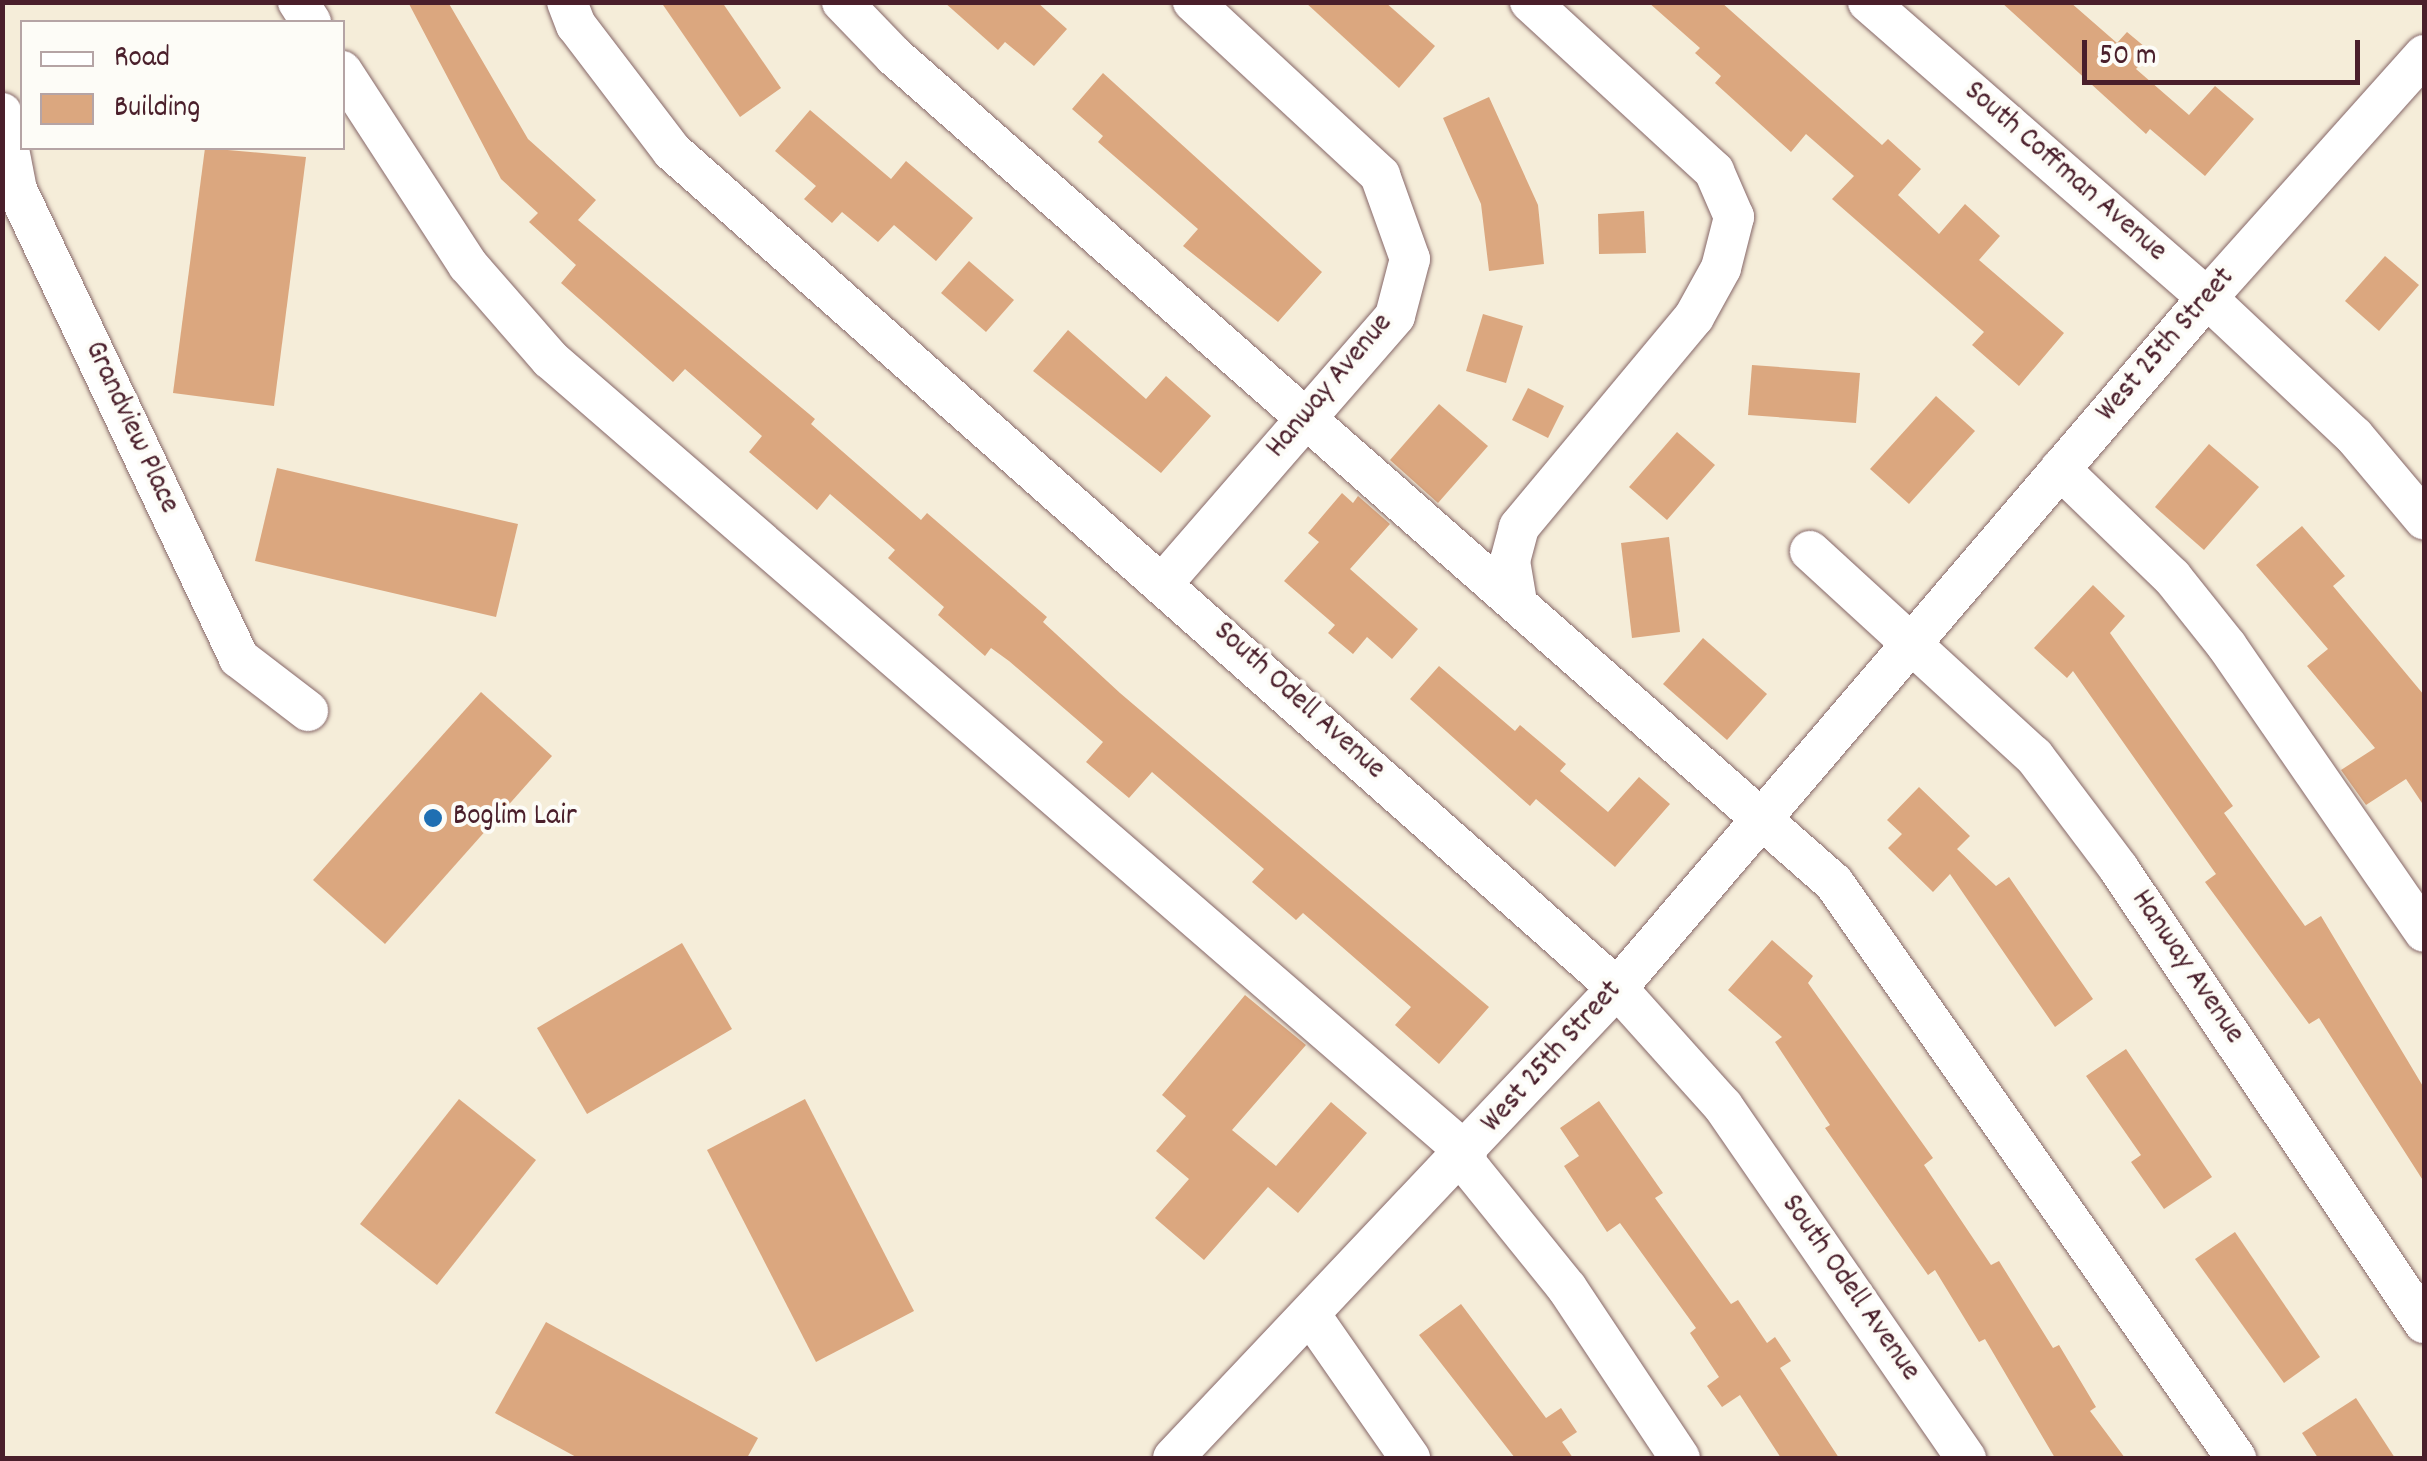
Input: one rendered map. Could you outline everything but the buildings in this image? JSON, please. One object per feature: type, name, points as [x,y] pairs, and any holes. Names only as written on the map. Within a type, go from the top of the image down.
[{"type":"street","name":"South Odell Avenue","points":[[568,2],[576,25],[672,151],[1164,582],[1617,988],[1723,1106],[1966,1458]]},
{"type":"street","points":[[842,2],[894,56],[1834,883],[2236,1458]]},
{"type":"street","name":"Hanway Avenue","points":[[1164,582],[1396,316],[1410,259],[1380,174],[1193,2]]},
{"type":"street","points":[[1517,602],[1510,561],[1518,527],[1694,316],[1721,268],[1734,217],[1714,171],[1530,2]]},
{"type":"street","name":"South Coffman Avenue","points":[[1868,2],[2207,298],[2354,436],[2424,519]]},
{"type":"street","name":"West 25th Street","points":[[1173,1458],[1312,1317],[1617,988],[2207,298],[2424,55]]},
{"type":"street","points":[[345,76],[468,265],[550,358],[1464,1156],[1567,1288],[1680,1458]]},
{"type":"street","name":"Grandview Place","points":[[2,113],[17,190],[240,658],[308,711]]},
{"type":"street","points":[[2060,470],[2172,577],[2216,632],[2424,932]]},
{"type":"street","points":[[1810,551],[1913,640]]},
{"type":"street","name":"Hanway Avenue","points":[[1913,640],[2034,756],[2120,869],[2424,1323]]},
{"type":"street","points":[[1312,1317],[1410,1458]]},
{"type":"place","name":"Boglim Lair","points":[[433,818]]}]
